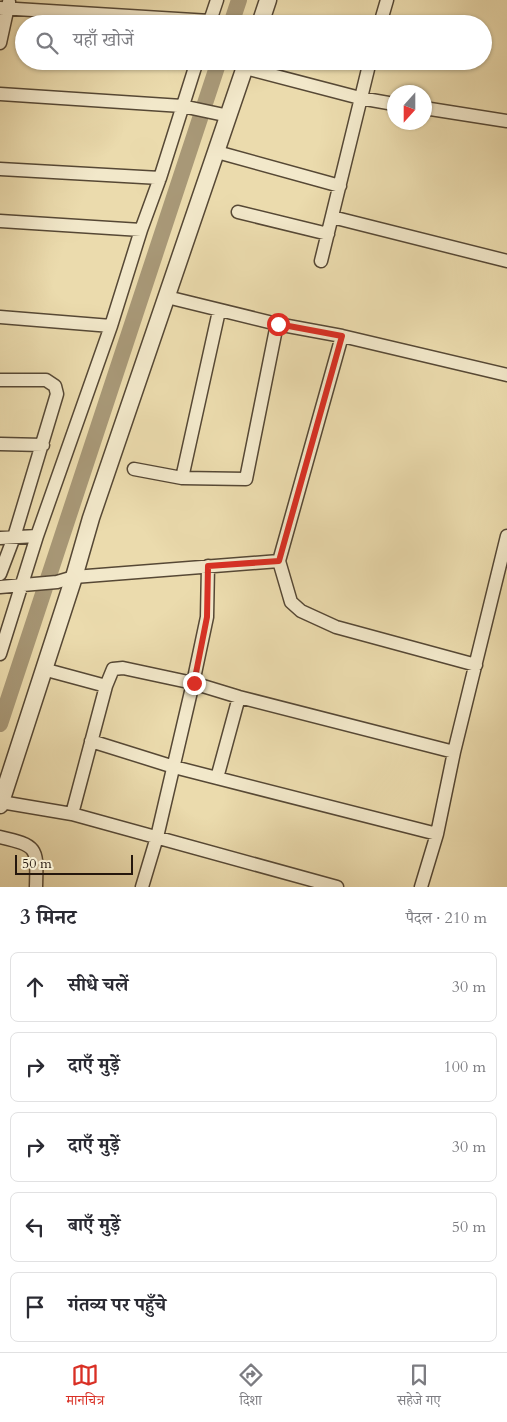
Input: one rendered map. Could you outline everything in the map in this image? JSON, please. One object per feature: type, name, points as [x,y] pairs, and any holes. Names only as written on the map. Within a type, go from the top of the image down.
[{"type":"street","points":[[212,15],[217,0]]},
{"type":"street","points":[[263,15],[268,0]]},
{"type":"street","points":[[382,15],[386,0]]},
{"type":"street","points":[[0,43],[6,5],[125,15]]},
{"type":"street","points":[[0,654],[25,585],[37,536],[111,326],[141,230],[188,106],[195,70]]},
{"type":"street","points":[[244,70],[224,115],[217,152],[91,518],[74,577],[0,804],[72,814],[337,887]]},
{"type":"street","points":[[263,70],[360,98],[387,103]]},
{"type":"street","points":[[321,260],[368,70]]},
{"type":"street","points":[[0,94],[188,106],[224,115]]},
{"type":"street","points":[[432,109],[507,121]]},
{"type":"street","points":[[217,152],[340,186]]},
{"type":"street","points":[[0,169],[160,178]]},
{"type":"street","points":[[238,212],[328,234]]},
{"type":"street","points":[[332,217],[507,262]]},
{"type":"street","points":[[0,221],[141,230]]},
{"type":"street","points":[[167,297],[219,311],[342,336],[507,375]]},
{"type":"street","points":[[182,478],[219,311]]},
{"type":"street","points":[[0,317],[111,326]]},
{"type":"street","points":[[134,469],[182,478],[246,479],[278,324]]},
{"type":"street","points":[[342,336],[279,561],[291,602],[301,611],[336,627],[476,665]]},
{"type":"street","points":[[0,380],[46,380],[55,386],[58,394],[14,537],[0,574]]},
{"type":"street","points":[[0,444],[43,445]]},
{"type":"street","points":[[0,538],[37,536]]},
{"type":"street","points":[[421,887],[437,834],[454,752],[476,665],[502,582],[507,536]]},
{"type":"street","points":[[0,587],[57,582],[74,577],[279,561]]},
{"type":"street","points":[[142,887],[157,837],[194,683],[207,617],[208,566]]},
{"type":"street","points":[[72,814],[106,686],[113,669],[123,668],[194,683],[239,697],[454,752]]},
{"type":"street","points":[[43,669],[106,686]]},
{"type":"street","points":[[217,778],[239,697]]},
{"type":"street","points":[[91,741],[174,767],[437,834]]},
{"type":"street","points":[[0,837],[26,843],[37,857],[36,887]]},
{"type":"waterway","points":[[234,15],[239,0]]},
{"type":"waterway","points":[[0,724],[216,70]]},
{"type":"route","points":[[194,683],[207,617],[208,566],[279,561],[342,336],[278,324]]}]
